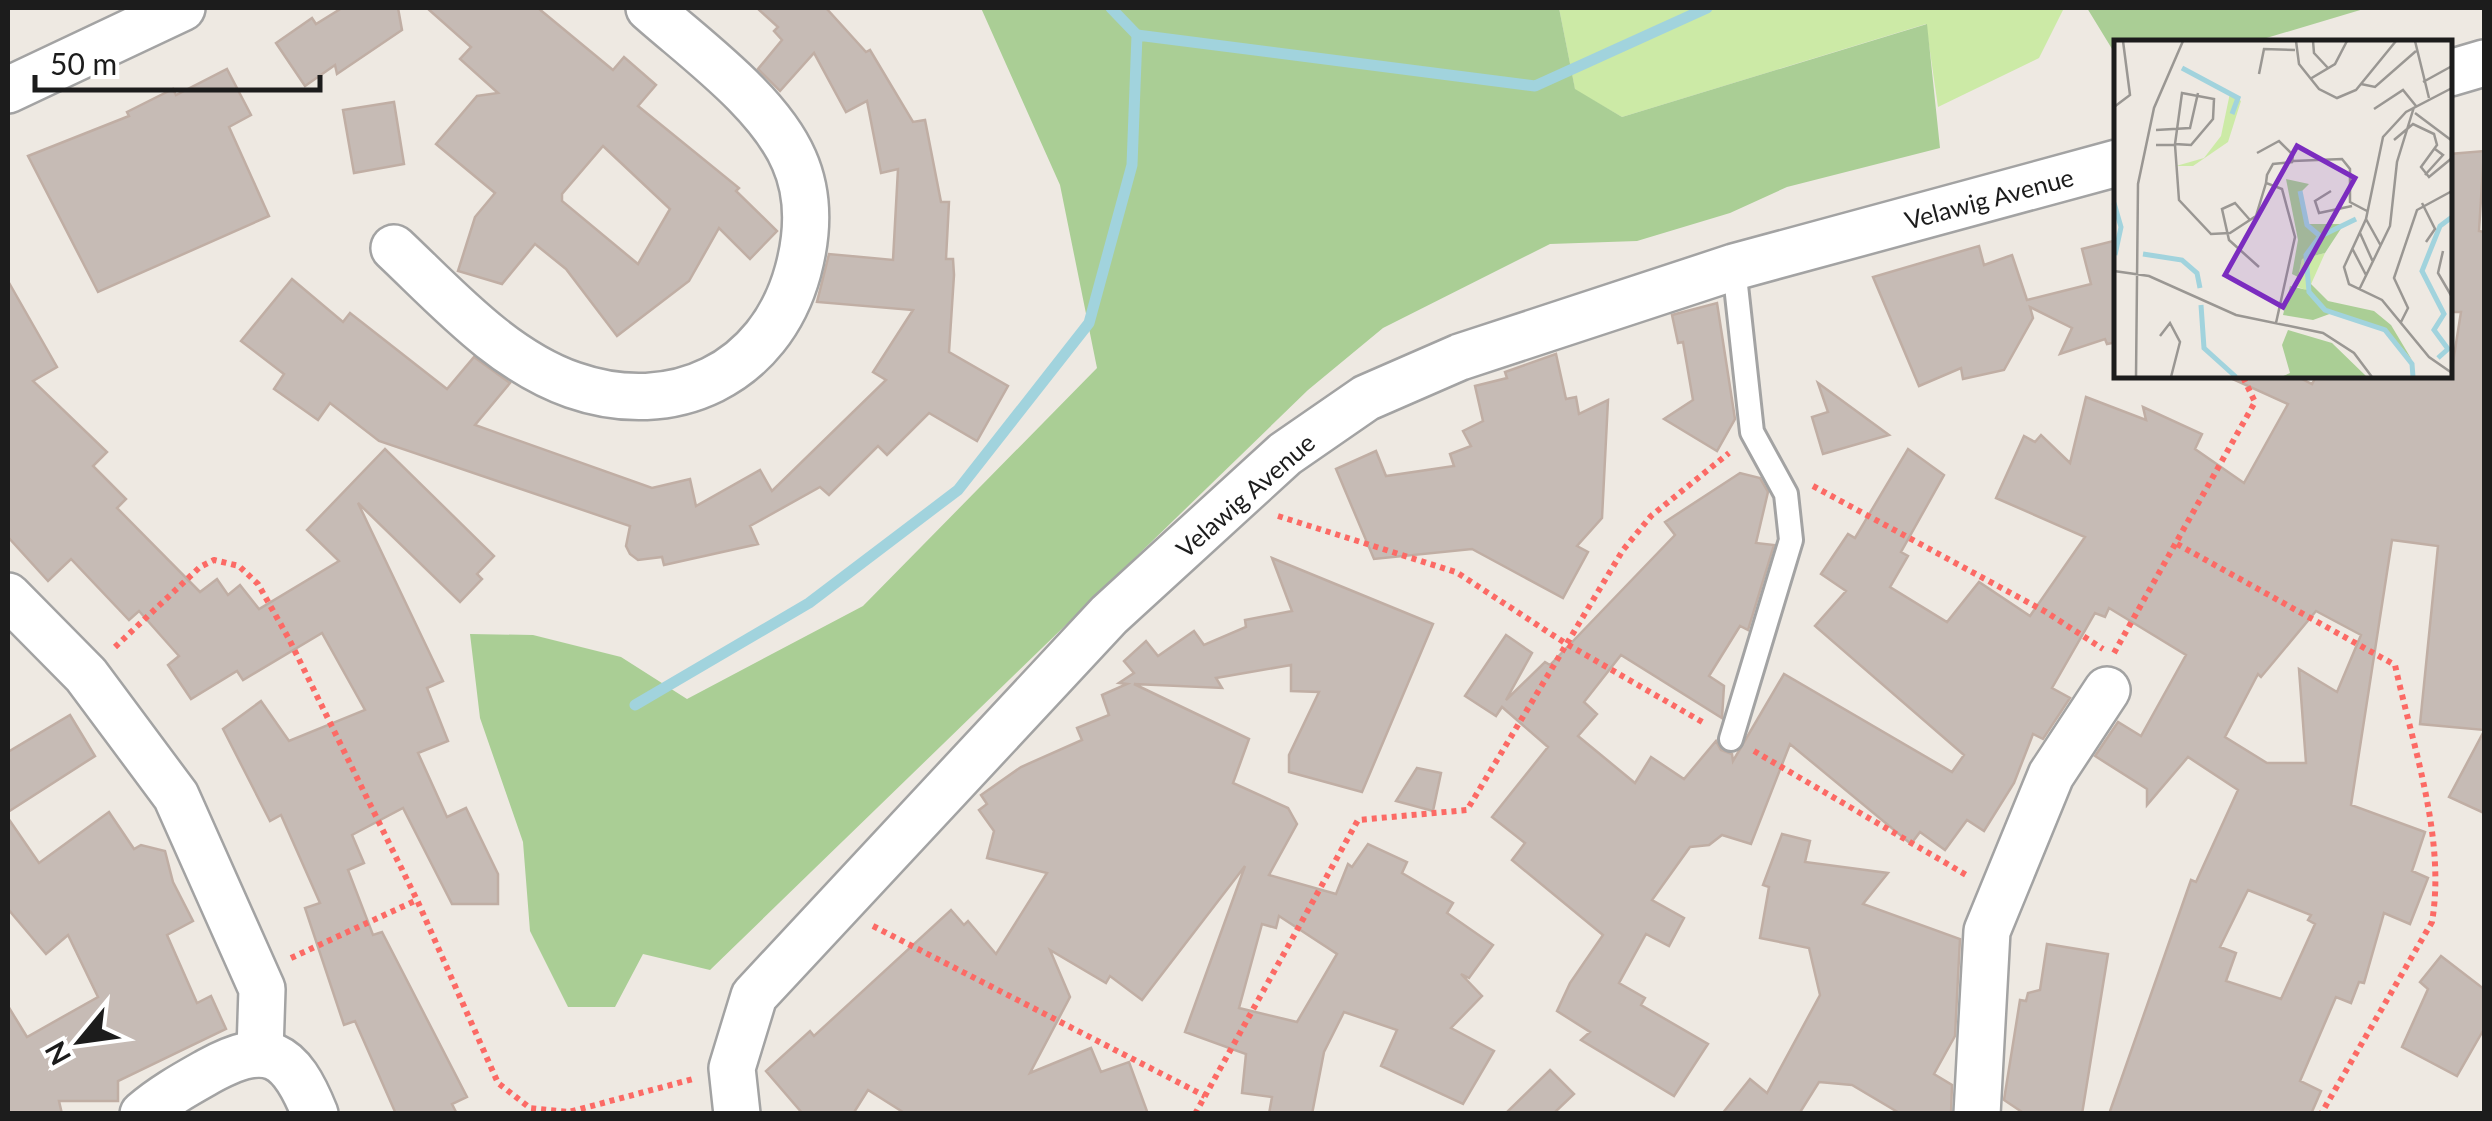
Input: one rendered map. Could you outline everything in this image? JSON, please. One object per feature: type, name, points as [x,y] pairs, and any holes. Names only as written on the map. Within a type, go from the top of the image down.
[{"type":"street","points":[[8,90],[182,8]]},
{"type":"street","points":[[394,248],[457,308],[530,366],[574,386],[616,395],[660,396],[704,386],[748,360],[772,330],[792,295],[806,240],[805,195],[794,159],[776,131],[728,78],[649,8]]},
{"type":"street","points":[[2452,71],[2484,63]]},
{"type":"street","name":"Velawig Avenue","points":[[737,1114],[732,1068],[754,996],[1109,615],[1285,454],[1366,398],[1460,357],[1734,268],[2114,164]]},
{"type":"street","points":[[8,596],[86,674],[176,796],[262,989],[260,1051]]},
{"type":"street","points":[[1977,1114],[1987,932],[2051,775],[2110,672]]},
{"type":"street","points":[[143,1114],[164,1096],[242,1053],[260,1051],[274,1054],[306,1091],[315,1114]]},
{"type":"lane","points":[[1731,739],[1787,565],[1791,518],[1777,470],[1752,432],[1734,268]]},
{"type":"path","points":[[1777,470],[1790,472],[2046,612],[2110,672],[2256,402],[2244,378]]},
{"type":"path","points":[[1195,1114],[1358,820],[1466,810],[1565,643],[1651,516],[1752,432]]},
{"type":"path","points":[[1234,500],[1456,572],[1565,643],[1731,739],[1801,774],[2002,894]]},
{"type":"path","points":[[2178,544],[2395,664],[2434,842],[2437,892],[2432,922],[2322,1114]]},
{"type":"path","points":[[86,674],[200,567],[214,560],[239,566],[258,584],[289,639],[417,900],[498,1083],[530,1108],[569,1112],[732,1068]]},
{"type":"path","points":[[255,974],[417,900]]},
{"type":"path","points":[[836,908],[1205,1096]]},
{"type":"green space","points":[[981,8],[1559,8],[1575,89],[1622,117],[1927,24],[1940,148],[1787,187],[1730,213],[1637,241],[1550,244],[1383,328],[1308,390],[710,970],[643,954],[615,1007],[568,1007],[530,931],[523,842],[480,718],[470,634],[533,635],[621,657],[687,699],[863,606],[1097,368],[1060,185]]},
{"type":"green space","points":[[1559,8],[2064,8],[2039,58],[1938,107],[1926,24],[1622,117],[1575,90]]},
{"type":"green space","points":[[2087,8],[2367,8],[2260,40],[2114,40],[2114,52]]},
{"type":"building","points":[[342,8],[398,8],[402,30],[337,74],[335,65],[305,86],[276,43],[312,18],[316,24]]},
{"type":"building","points":[[427,8],[538,8],[613,70],[624,57],[656,85],[638,106],[739,188],[736,191],[777,231],[750,259],[719,228],[689,281],[617,336],[566,269],[535,244],[502,284],[458,271],[475,217],[495,193],[436,144],[477,96],[498,93],[460,59],[471,47]],"holes":[[[603,146],[670,209],[638,264],[562,201],[562,194]]]},
{"type":"building","points":[[757,8],[826,8],[866,52],[870,50],[913,122],[925,120],[941,202],[949,202],[946,259],[953,259],[954,275],[949,352],[1008,386],[977,441],[929,413],[887,455],[878,446],[829,495],[820,487],[750,526],[758,544],[664,565],[662,557],[638,560],[630,554],[626,546],[630,526],[379,441],[330,403],[318,420],[274,389],[284,374],[241,341],[292,279],[343,322],[350,313],[447,389],[474,357],[510,383],[475,425],[652,488],[690,479],[696,506],[760,470],[772,491],[886,380],[873,372],[913,310],[817,302],[829,254],[893,260],[898,169],[881,173],[867,101],[846,112],[814,53],[780,91],[758,69],[782,40],[774,31],[778,27]]},
{"type":"building","points":[[227,69],[251,115],[229,127],[269,216],[98,292],[28,156],[129,116],[127,112],[173,89],[176,95]]},
{"type":"building","points":[[394,102],[404,164],[354,173],[343,110]]},
{"type":"building","points":[[2484,151],[2479,231],[2484,232],[2484,730],[2420,724],[2438,546],[2392,540],[2351,805],[2425,832],[2412,871],[2428,878],[2410,924],[2384,913],[2364,983],[2359,982],[2351,1003],[2336,997],[2300,1081],[2321,1091],[2311,1114],[2109,1114],[2191,880],[2196,882],[2238,790],[2188,757],[2147,805],[2147,789],[2095,756],[2118,722],[2141,736],[2186,655],[2109,608],[2105,617],[2095,613],[2052,688],[2070,698],[2043,739],[2033,734],[2014,783],[1984,831],[1967,820],[1945,850],[1920,832],[1911,844],[1790,744],[1751,844],[1722,835],[1709,845],[1690,847],[1652,900],[1684,918],[1669,946],[1646,934],[1619,983],[1645,998],[1641,1005],[1708,1044],[1674,1096],[1581,1040],[1590,1032],[1557,1011],[1570,983],[1603,935],[1512,860],[1525,843],[1492,817],[1548,747],[1502,707],[1496,716],[1465,696],[1506,635],[1532,653],[1506,700],[1545,662],[1550,665],[1675,535],[1665,522],[1740,473],[1760,478],[1768,492],[1756,543],[1774,545],[1748,630],[1740,626],[1709,676],[1724,686],[1722,718],[1621,655],[1584,702],[1597,714],[1578,736],[1635,783],[1651,757],[1684,779],[1716,741],[1721,750],[1732,754],[1733,761],[1784,674],[1952,772],[1964,755],[1815,626],[1846,591],[1821,574],[1848,534],[1855,538],[1908,449],[1944,475],[1901,552],[1908,556],[1890,587],[1947,622],[1979,582],[2030,616],[2085,537],[1996,498],[2024,436],[2035,442],[2041,435],[2070,463],[2086,397],[2146,420],[2143,407],[2202,434],[2195,449],[2244,483],[2288,404],[2231,378],[2300,378],[2312,384],[2315,378],[2452,378],[2461,312],[2452,312],[2452,154]],"holes":[[[2316,611],[2361,635],[2337,692],[2299,669],[2306,763],[2267,763],[2225,737],[2258,674],[2261,677]],[[2248,890],[2311,915],[2308,920],[2315,924],[2281,999],[2226,981],[2236,953],[2220,947]]]},
{"type":"building","points":[[2114,241],[2114,343],[2107,344],[2105,339],[2060,354],[2072,328],[2030,307],[2033,318],[2004,370],[1963,379],[1961,368],[1919,386],[1873,277],[1979,246],[1984,265],[2012,255],[2027,300],[2091,284],[2082,249]]},
{"type":"building","points":[[8,281],[57,367],[33,381],[107,452],[93,466],[126,499],[117,508],[200,592],[217,579],[228,595],[240,585],[259,609],[339,561],[307,530],[385,449],[494,556],[477,574],[482,579],[460,602],[358,503],[443,681],[427,688],[448,741],[418,753],[447,817],[466,808],[498,874],[498,904],[452,904],[403,808],[352,835],[364,863],[348,870],[373,935],[382,932],[467,1097],[452,1104],[457,1114],[396,1114],[355,1021],[344,1025],[305,908],[320,903],[281,815],[270,821],[223,729],[261,701],[289,741],[365,710],[322,633],[243,680],[237,671],[191,699],[168,665],[179,656],[139,611],[129,620],[71,559],[48,581],[8,537]]},
{"type":"building","points":[[1717,303],[1735,419],[1717,451],[1664,419],[1693,400],[1683,342],[1678,343],[1672,315]]},
{"type":"building","points":[[1556,354],[1566,399],[1576,397],[1579,414],[1608,400],[1602,518],[1577,546],[1588,552],[1563,598],[1472,549],[1374,559],[1336,469],[1376,451],[1386,476],[1454,466],[1450,454],[1471,446],[1463,431],[1483,421],[1475,386],[1507,378],[1505,372]]},
{"type":"building","points":[[1818,383],[1889,435],[1823,454],[1812,417],[1828,412]]},
{"type":"building","points":[[1272,558],[1433,624],[1362,792],[1289,772],[1289,755],[1319,692],[1291,691],[1291,665],[1216,678],[1222,688],[1134,684],[1249,739],[1233,783],[1288,808],[1297,824],[1269,875],[1336,894],[1348,864],[1352,867],[1368,844],[1407,862],[1402,873],[1453,903],[1447,913],[1493,945],[1469,978],[1461,974],[1482,996],[1451,1028],[1494,1051],[1463,1104],[1381,1066],[1397,1030],[1344,1012],[1324,1052],[1312,1114],[1269,1114],[1272,1097],[1242,1093],[1246,1054],[1185,1032],[1245,866],[1142,1000],[1110,976],[1106,983],[1050,950],[1070,997],[1030,1073],[1091,1048],[1101,1072],[1129,1062],[1148,1114],[906,1114],[868,1090],[853,1114],[803,1114],[766,1071],[810,1031],[814,1036],[951,910],[964,925],[968,921],[996,954],[1047,873],[987,858],[994,831],[979,810],[987,804],[981,795],[1021,767],[1082,740],[1077,728],[1109,715],[1102,695],[1127,684],[1119,683],[1134,673],[1124,661],[1146,641],[1158,656],[1194,631],[1204,645],[1246,627],[1245,620],[1292,611]],"holes":[[[1279,916],[1337,954],[1297,1022],[1239,1008],[1262,924],[1276,928]]]},
{"type":"building","points":[[70,715],[95,756],[8,812],[8,752]]},
{"type":"building","points":[[2484,731],[2484,813],[2449,797]]},
{"type":"building","points":[[1417,768],[1441,773],[1433,811],[1396,801]]},
{"type":"building","points":[[109,812],[134,849],[141,845],[165,851],[173,882],[193,921],[167,935],[197,1003],[211,996],[226,1029],[118,1081],[118,1101],[59,1101],[62,1114],[8,1114],[8,1006],[27,1037],[98,997],[68,935],[46,954],[8,909],[8,818],[39,863]]},
{"type":"building","points":[[1782,834],[1810,841],[1805,862],[1888,873],[1863,904],[1960,939],[1955,1036],[1934,1074],[1952,1085],[1951,1114],[1901,1114],[1852,1085],[1819,1082],[1799,1114],[1722,1114],[1750,1079],[1767,1093],[1820,995],[1809,948],[1760,938],[1769,887],[1763,885]]},
{"type":"building","points":[[2047,944],[2108,954],[2082,1114],[2025,1114],[2004,1100],[2020,1000],[2026,1001],[2028,993],[2040,990]]},
{"type":"building","points":[[2441,956],[2484,989],[2484,1029],[2457,1076],[2402,1047],[2428,989],[2420,982]]},
{"type":"building","points":[[1550,1070],[1574,1094],[1553,1114],[1505,1114]]},
{"type":"waterway","points":[[1111,8],[1137,35]]},
{"type":"waterway","points":[[635,705],[809,603],[958,490],[1089,323],[1132,165],[1137,35],[1535,86],[1707,8]]}]
